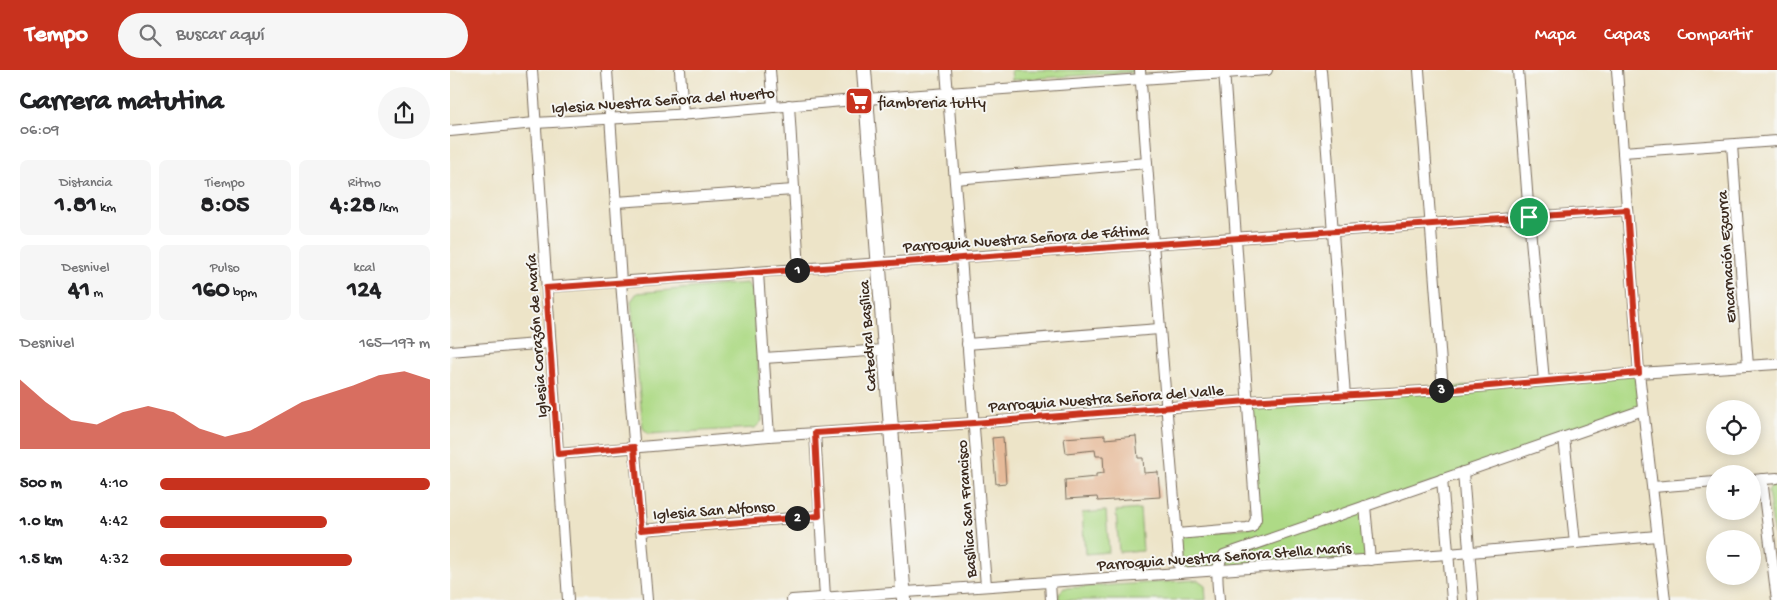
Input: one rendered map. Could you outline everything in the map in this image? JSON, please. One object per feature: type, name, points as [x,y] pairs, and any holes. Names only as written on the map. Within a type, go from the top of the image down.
[{"type":"main road","name":"Catedral Basílica","points":[[864,70],[903,596]]},
{"type":"street","name":"Iglesia Corazón de María","points":[[532,70],[568,600]]},
{"type":"street","points":[[607,70],[620,282],[647,600]]},
{"type":"street","points":[[680,70],[683,115]]},
{"type":"street","points":[[770,70],[773,108]]},
{"type":"street","name":"Basílica San Francisco","points":[[946,70],[986,586]]},
{"type":"street","name":"Iglesia Nuestra Señora del Huerto","points":[[450,131],[535,123],[773,108],[1141,74],[1267,70]]},
{"type":"street","points":[[1321,70],[1345,396]]},
{"type":"street","points":[[1419,70],[1443,390]]},
{"type":"street","points":[[1518,70],[1544,381]]},
{"type":"street","points":[[1617,70],[1639,373],[1666,600]]},
{"type":"street","points":[[1177,534],[1247,528],[1255,523],[1224,71]]},
{"type":"street","points":[[1141,74],[1152,243],[1180,573]]},
{"type":"street","points":[[790,105],[799,270]]},
{"type":"street","points":[[1623,152],[1777,141]]},
{"type":"street","name":"Encarnación Ezcurra","points":[[1732,145],[1748,366]]},
{"type":"street","points":[[955,179],[1147,163]]},
{"type":"street","points":[[616,202],[794,190]]},
{"type":"street","name":"Parroquia Nuestra Señora de Fátima","points":[[546,288],[1627,210]]},
{"type":"street","points":[[758,273],[768,436]]},
{"type":"street","points":[[968,344],[1159,329]]},
{"type":"street","points":[[450,351],[550,343]]},
{"type":"street","points":[[764,358],[884,350]]},
{"type":"street","name":"Parroquia Nuestra Señora del Valle","points":[[558,454],[768,436],[974,423],[1248,401],[1443,390],[1639,373],[1777,364]]},
{"type":"street","points":[[1219,600],[1217,571],[1219,562],[1224,555],[1643,410]]},
{"type":"street","points":[[815,433],[819,516],[826,597]]},
{"type":"street","points":[[1564,437],[1575,542]]},
{"type":"street","points":[[1463,472],[1474,600]]},
{"type":"street","points":[[1761,479],[1777,478]]},
{"type":"street","points":[[1442,479],[1452,600]]},
{"type":"street","points":[[1653,487],[1706,483]]},
{"type":"street","points":[[1761,503],[1777,600]]},
{"type":"street","points":[[1365,506],[1370,560]]},
{"type":"street","name":"Iglesia San Alfonso","points":[[641,530],[819,516]]},
{"type":"street","name":"Parroquia Nuestra Señora Stella Maris","points":[[792,600],[826,597],[903,596],[986,586],[1370,560],[1657,536]]},
{"type":"street","points":[[1050,582],[1051,600]]},
{"type":"green space","points":[[1011,70],[1134,70],[1134,72],[1012,80]]},
{"type":"green space","points":[[747,283],[753,291],[762,421],[755,428],[648,434],[643,428],[631,301],[637,293]]},
{"type":"green space","points":[[1638,374],[1642,410],[1365,506],[1369,560],[1180,572],[1178,535],[1253,527],[1248,402]]},
{"type":"green space","points":[[1773,483],[1777,483],[1777,559],[1768,491]]},
{"type":"green space","points":[[1140,509],[1143,551],[1119,552],[1116,511]]},
{"type":"green space","points":[[1106,511],[1109,552],[1085,554],[1082,513]]},
{"type":"green space","points":[[1198,580],[1205,585],[1206,600],[1059,600],[1059,593],[1064,588]]},
{"type":"building","points":[[1105,435],[1105,439],[1136,436],[1138,458],[1143,458],[1144,473],[1158,472],[1160,497],[1098,501],[1097,497],[1066,499],[1065,480],[1096,477],[1096,474],[1104,473],[1103,456],[1096,456],[1095,450],[1066,453],[1064,438]]},
{"type":"building","points":[[1003,437],[1006,483],[996,484],[992,438]]},
{"type":"place","name":"fiambreria tutty","points":[[859,101]]},
{"type":"route","points":[[1627,210],[1639,373],[1443,390],[1248,401],[974,423],[815,433],[819,516],[641,530],[634,447],[558,454],[546,288],[1529,217],[1627,210]]}]
